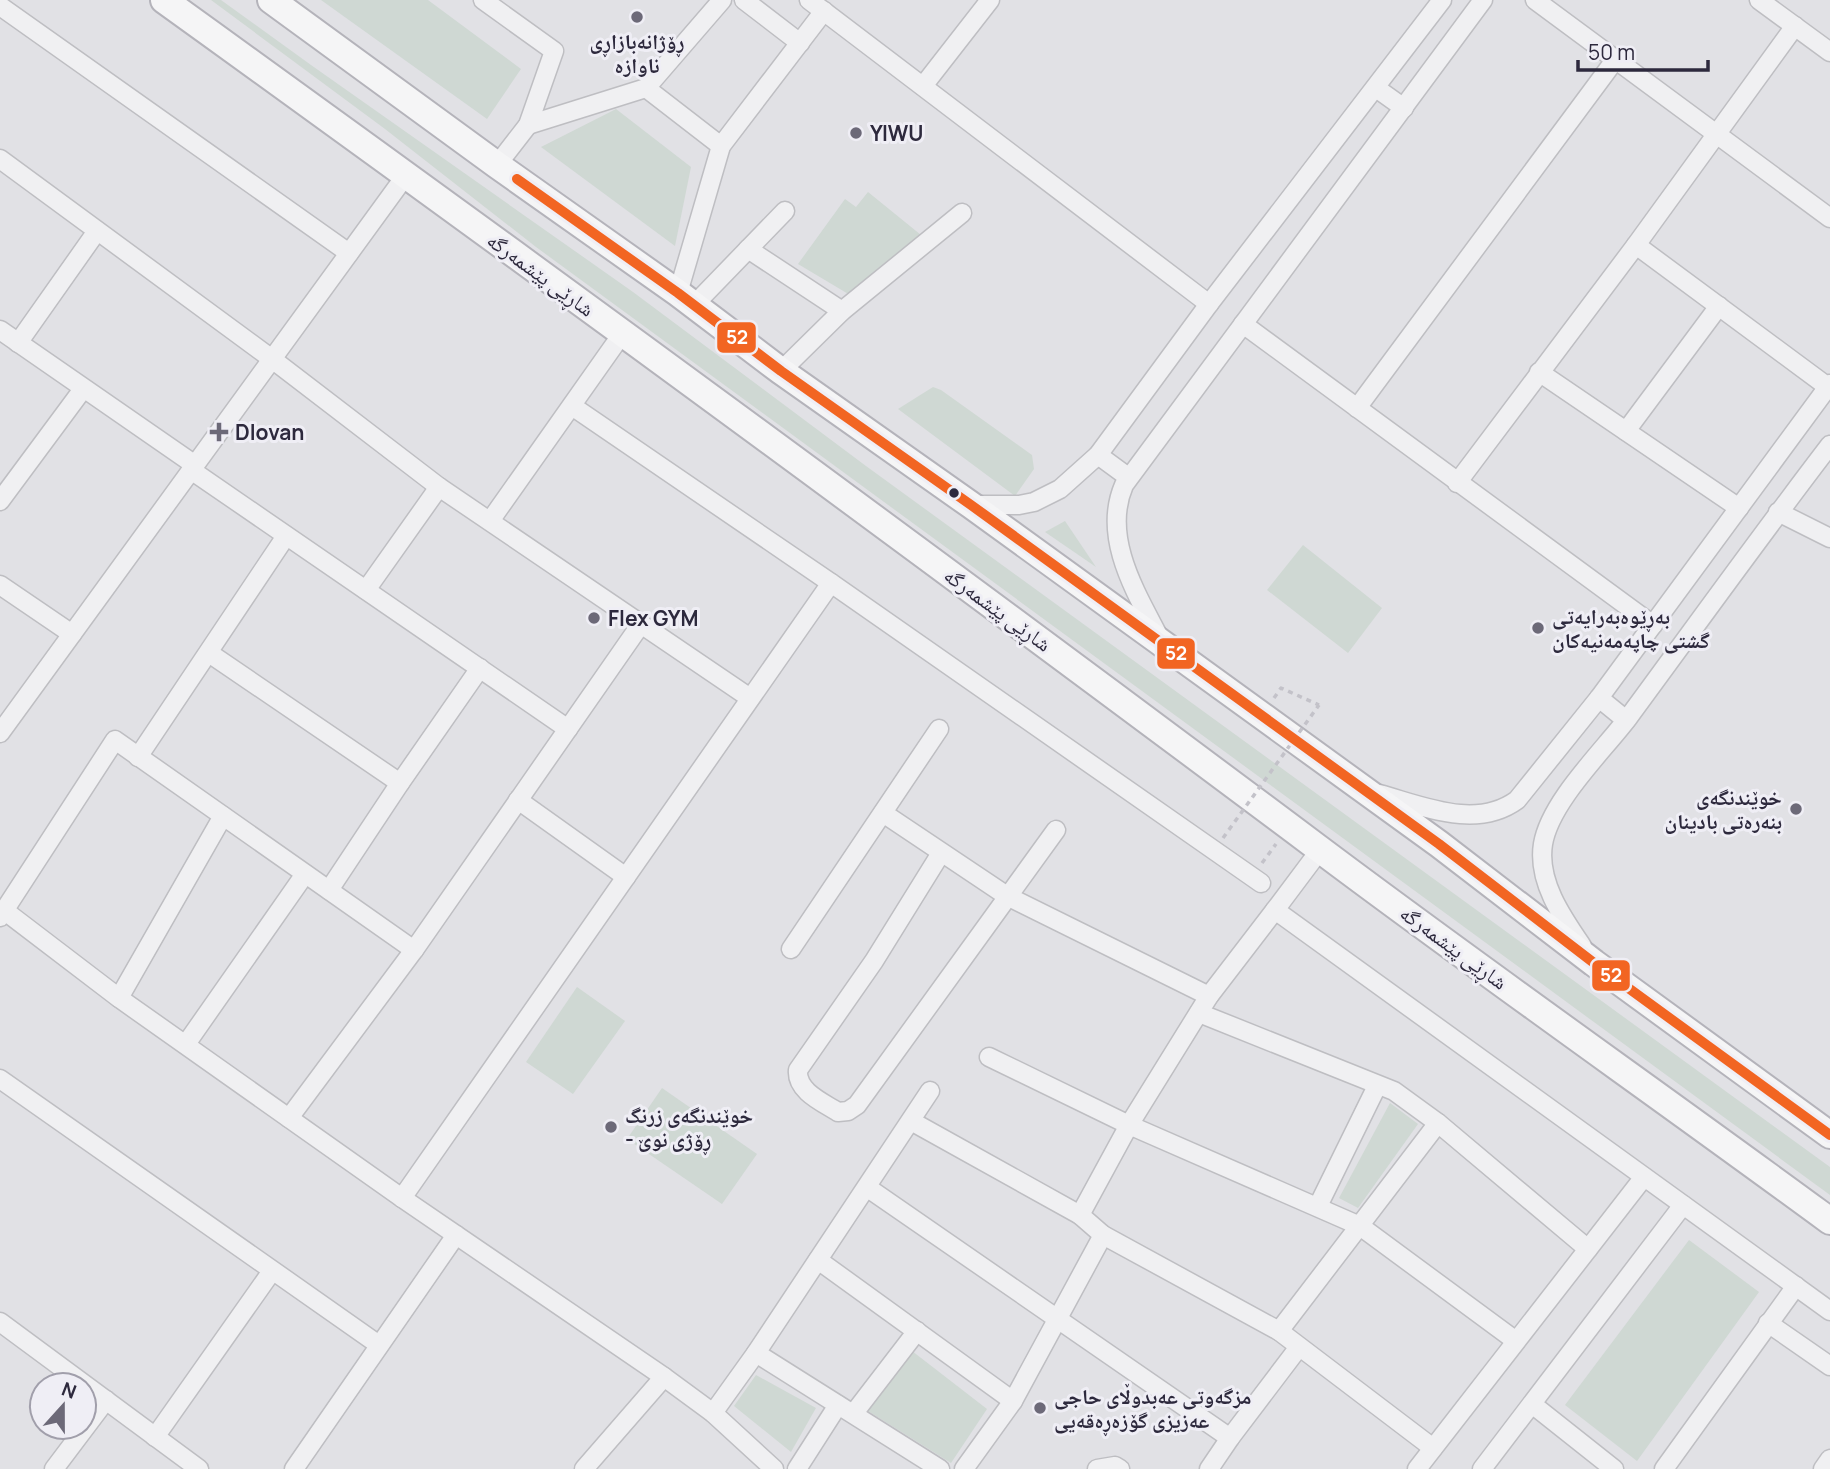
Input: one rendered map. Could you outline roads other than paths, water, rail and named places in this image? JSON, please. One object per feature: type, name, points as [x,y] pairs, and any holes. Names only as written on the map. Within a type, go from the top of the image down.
[{"type":"highway","name":"شاڕێی پێشمەرگە","points":[[164,0],[406,174],[1320,850],[1830,1221]]},
{"type":"highway","points":[[276,1],[781,371],[1439,844],[1594,963],[1830,1135]]},
{"type":"street","points":[[483,0],[554,51],[528,125],[497,165]]},
{"type":"street","points":[[528,125],[646,88],[722,0]]},
{"type":"street","points":[[744,0],[800,43]]},
{"type":"street","points":[[809,0],[1209,304]]},
{"type":"street","points":[[923,86],[990,0]]},
{"type":"street","points":[[971,505],[1034,502],[1060,489],[1098,455],[1209,304],[1442,0]]},
{"type":"street","points":[[1164,646],[1132,584],[1120,547],[1117,511],[1120,494],[1128,477],[1483,0]]},
{"type":"street","points":[[1535,0],[1830,218]]},
{"type":"street","points":[[1759,0],[1830,52]]},
{"type":"street","points":[[2,10],[349,253]]},
{"type":"street","points":[[686,299],[721,146],[824,11]]},
{"type":"street","points":[[1457,483],[1795,26]]},
{"type":"street","points":[[1357,408],[1615,60]]},
{"type":"street","points":[[646,88],[721,146]]},
{"type":"street","points":[[1376,88],[1404,108]]},
{"type":"street","points":[[0,159],[272,359],[439,487],[750,698]]},
{"type":"street","points":[[0,733],[406,174]]},
{"type":"street","points":[[686,299],[748,249],[785,211]]},
{"type":"street","points":[[781,371],[842,312],[962,213]]},
{"type":"street","points":[[18,343],[97,231]]},
{"type":"street","points":[[1363,790],[1454,813],[1481,815],[1500,811],[1525,792],[1653,625],[1829,386],[1636,244]]},
{"type":"street","points":[[748,249],[842,312]]},
{"type":"street","points":[[1626,431],[1718,306]]},
{"type":"street","points":[[1243,324],[1653,625]]},
{"type":"street","points":[[0,330],[286,536],[568,729]]},
{"type":"street","points":[[490,521],[622,334]]},
{"type":"street","points":[[1539,372],[1739,508]]},
{"type":"street","points":[[0,501],[6,479],[83,389]]},
{"type":"street","points":[[572,406],[1260,875]]},
{"type":"street","points":[[1594,963],[1566,923],[1544,873],[1542,850],[1548,825],[1830,444]]},
{"type":"street","points":[[1098,455],[1128,477]]},
{"type":"street","points":[[366,590],[439,487]]},
{"type":"street","points":[[1778,512],[1830,538]]},
{"type":"street","points":[[138,757],[286,536]]},
{"type":"street","points":[[402,1198],[831,583]]},
{"type":"street","points":[[0,584],[72,634]]},
{"type":"street","points":[[289,1118],[414,950],[641,624]]},
{"type":"street","points":[[209,653],[400,783]]},
{"type":"street","points":[[329,890],[480,668]]},
{"type":"street","points":[[1598,698],[1626,720]]},
{"type":"street","points":[[792,949],[939,729]]},
{"type":"street","points":[[414,950],[115,740],[2,914],[402,1198],[664,1377],[713,1413],[774,1469]]},
{"type":"street","points":[[519,800],[626,877]]},
{"type":"street","points":[[883,813],[1007,896],[1209,996]]},
{"type":"street","points":[[119,998],[223,816]]},
{"type":"street","points":[[940,853],[874,961],[798,1070],[797,1080],[802,1087],[838,1112],[848,1111],[857,1105],[1056,830]]},
{"type":"street","points":[[1080,1215],[1129,1125],[1209,996],[1320,850]]},
{"type":"street","points":[[186,1044],[305,874]]},
{"type":"street","points":[[1275,910],[1830,1311]]},
{"type":"street","points":[[1199,1013],[1394,1091],[1438,1123],[1588,1249]]},
{"type":"street","points":[[989,1056],[1129,1125],[1360,1226],[1516,1341]]},
{"type":"street","points":[[0,1079],[379,1345]]},
{"type":"street","points":[[1318,1206],[1377,1086]]},
{"type":"street","points":[[713,1413],[868,1188],[930,1091]]},
{"type":"street","points":[[911,1121],[1080,1215],[1103,1234],[1279,1331],[1433,1448]]},
{"type":"street","points":[[1279,1331],[1438,1123]]},
{"type":"street","points":[[1417,1469],[1644,1177]]},
{"type":"street","points":[[868,1188],[1230,1438]]},
{"type":"street","points":[[1482,1469],[1683,1205]]},
{"type":"street","points":[[964,1469],[1013,1401],[1103,1234]]},
{"type":"street","points":[[294,1469],[456,1235]]},
{"type":"street","points":[[818,1260],[1013,1401]]},
{"type":"street","points":[[155,1437],[272,1271]]},
{"type":"street","points":[[1664,1469],[1796,1286]]},
{"type":"street","points":[[0,1322],[199,1469]]},
{"type":"street","points":[[1768,1322],[1830,1366]]},
{"type":"street","points":[[797,1469],[846,1409],[917,1331]]},
{"type":"street","points":[[1209,1469],[1299,1347]]},
{"type":"street","points":[[756,1353],[940,1469]]},
{"type":"street","points":[[584,1469],[664,1377]]},
{"type":"street","points":[[54,1469],[106,1400]]},
{"type":"street","points":[[1532,1404],[1615,1469]]},
{"type":"street","points":[[1823,1469],[1830,1459]]},
{"type":"street","points":[[1097,1469],[1115,1466],[1120,1469]]},
{"type":"place","name":"ڕۆژانەبازاڕی ناوازە","points":[[637,17]]},
{"type":"place","name":"YIWU","points":[[856,133]]},
{"type":"place","name":"Dlovan","points":[[219,432]]},
{"type":"place","name":"Flex GYM","points":[[594,618]]},
{"type":"place","name":"بەڕێوەبەرایەتی گشتی چاپەمەنیەکان","points":[[1538,628]]},
{"type":"place","name":"خوێندنگەی بنەرەتی بادینان","points":[[1796,809]]},
{"type":"place","name":"خوێندنگەی زرنگ - ڕۆژی نوێ","points":[[611,1127]]},
{"type":"place","name":"مزگەوتی عەبدوڵای حاجی عەزیزی گۆزەڕەقەیی","points":[[1040,1408]]}]
